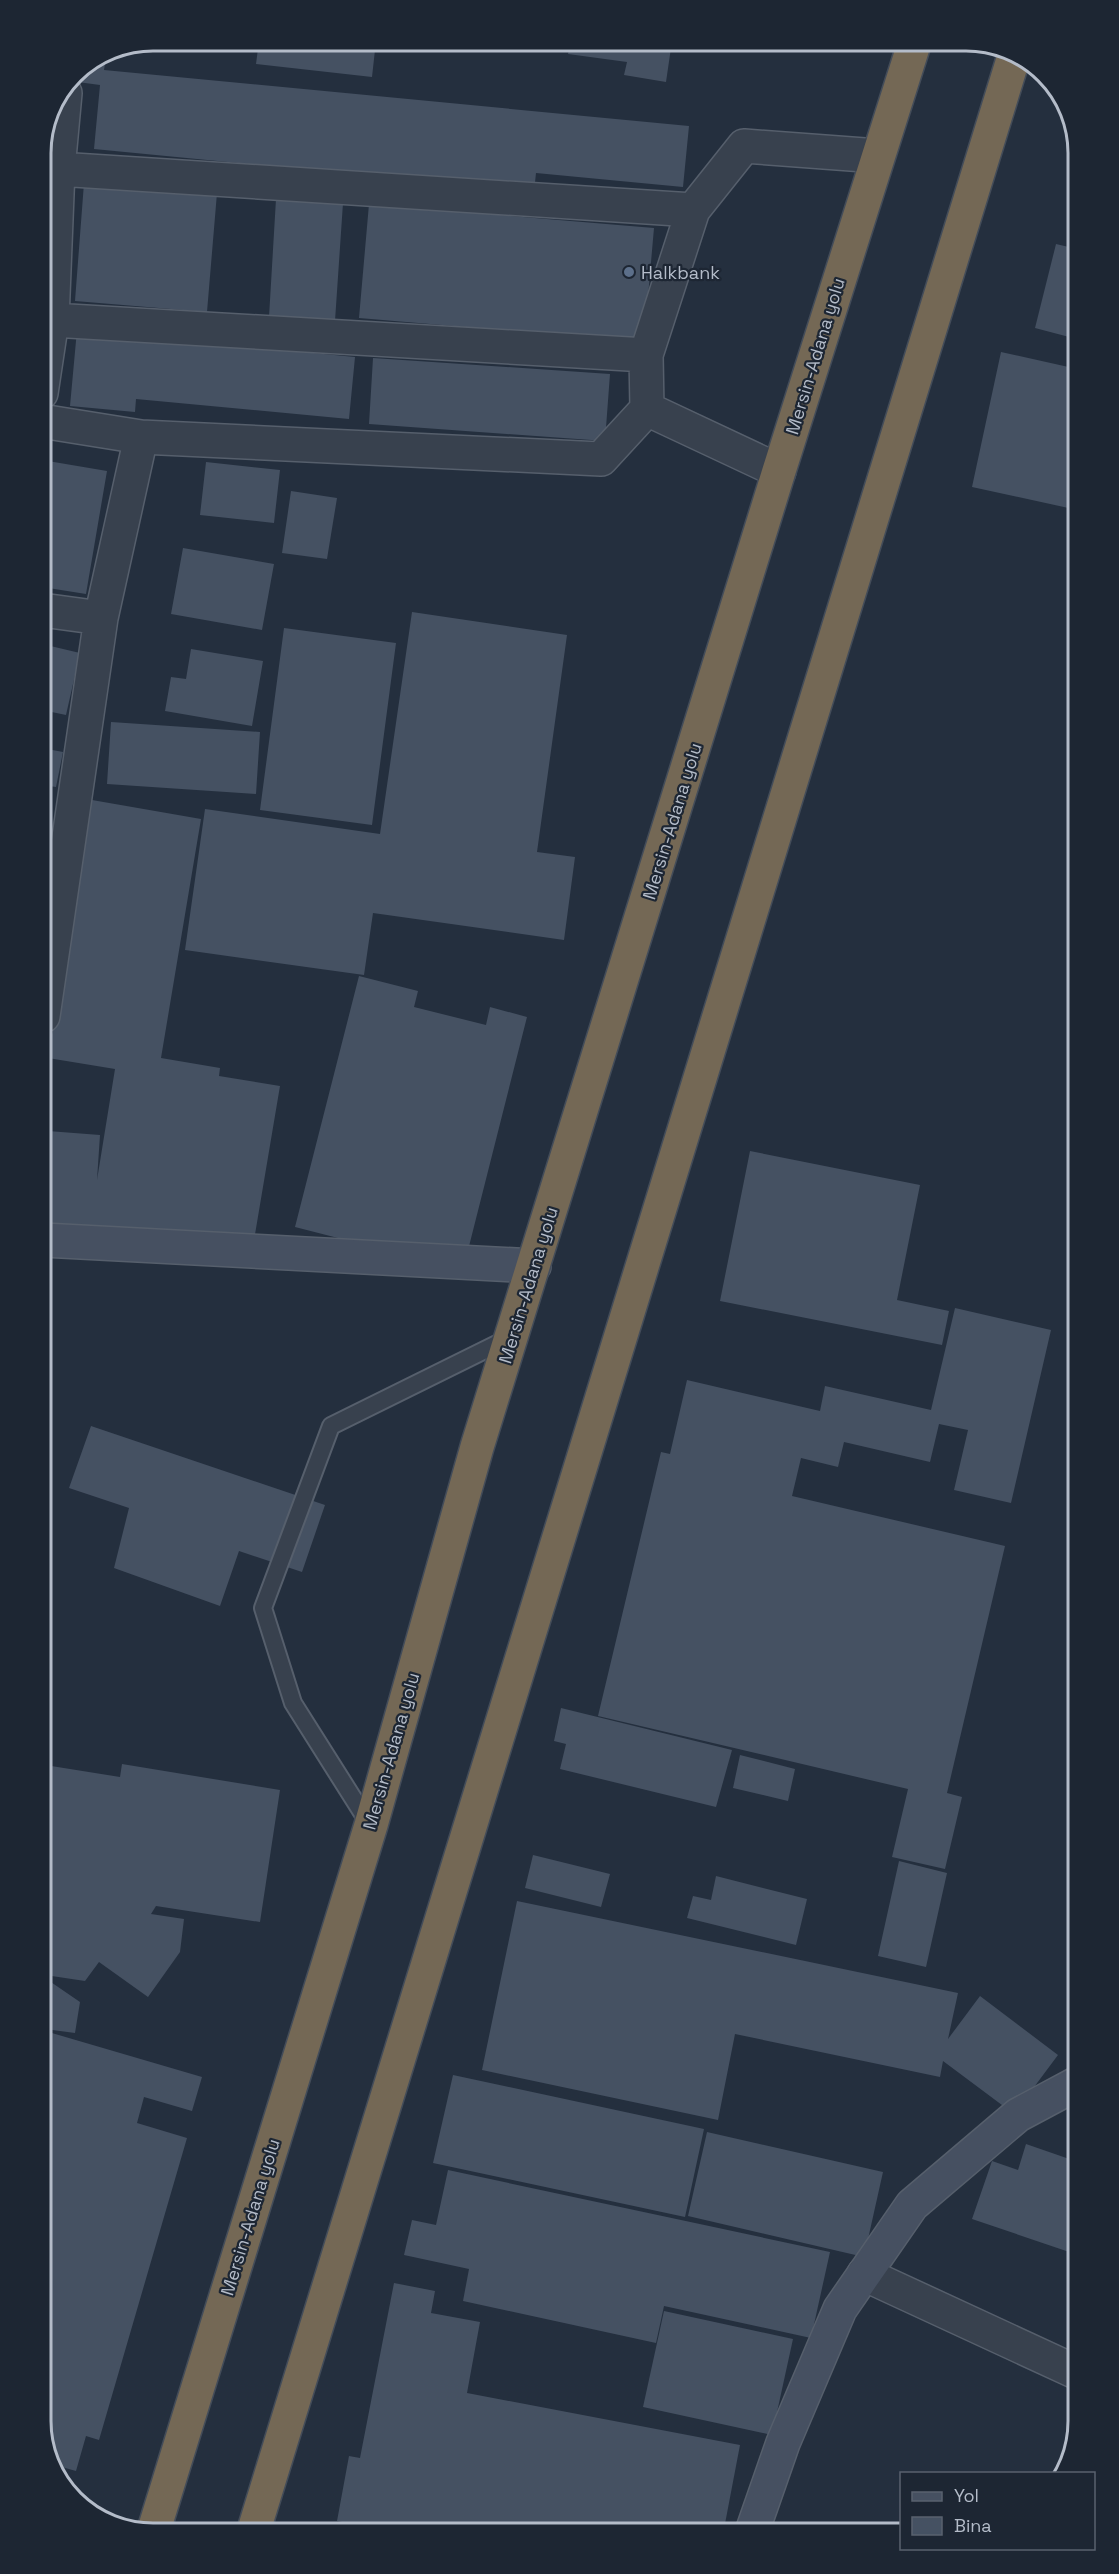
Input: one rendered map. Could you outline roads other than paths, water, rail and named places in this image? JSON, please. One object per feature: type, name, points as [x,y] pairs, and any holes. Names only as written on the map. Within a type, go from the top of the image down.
[{"type":"highway","name":"Mersin-Adana yolu","points":[[156,2523],[370,1826],[477,1447],[779,471],[912,51]]},
{"type":"highway","points":[[256,2523],[1012,63]]},
{"type":"street","points":[[51,327],[58,169],[64,103]]},
{"type":"street","points":[[51,423],[141,437],[601,459],[647,409],[646,355],[693,210],[744,146],[878,156]]},
{"type":"street","points":[[58,169],[693,210]]},
{"type":"street","points":[[52,320],[646,355]]},
{"type":"street","points":[[647,409],[779,471]]},
{"type":"street","points":[[51,961],[101,618],[141,437]]},
{"type":"street","points":[[51,611],[101,618]]},
{"type":"street","points":[[51,1240],[534,1266]]},
{"type":"street","points":[[755,2523],[783,2443],[840,2309],[912,2205],[1018,2115],[1068,2088]]},
{"type":"street","points":[[864,2274],[1068,2368]]},
{"type":"lane","points":[[370,1826],[293,1703],[262,1608],[330,1426],[512,1337]]},
{"type":"place","name":"Halkbank","points":[[629,272]]}]
